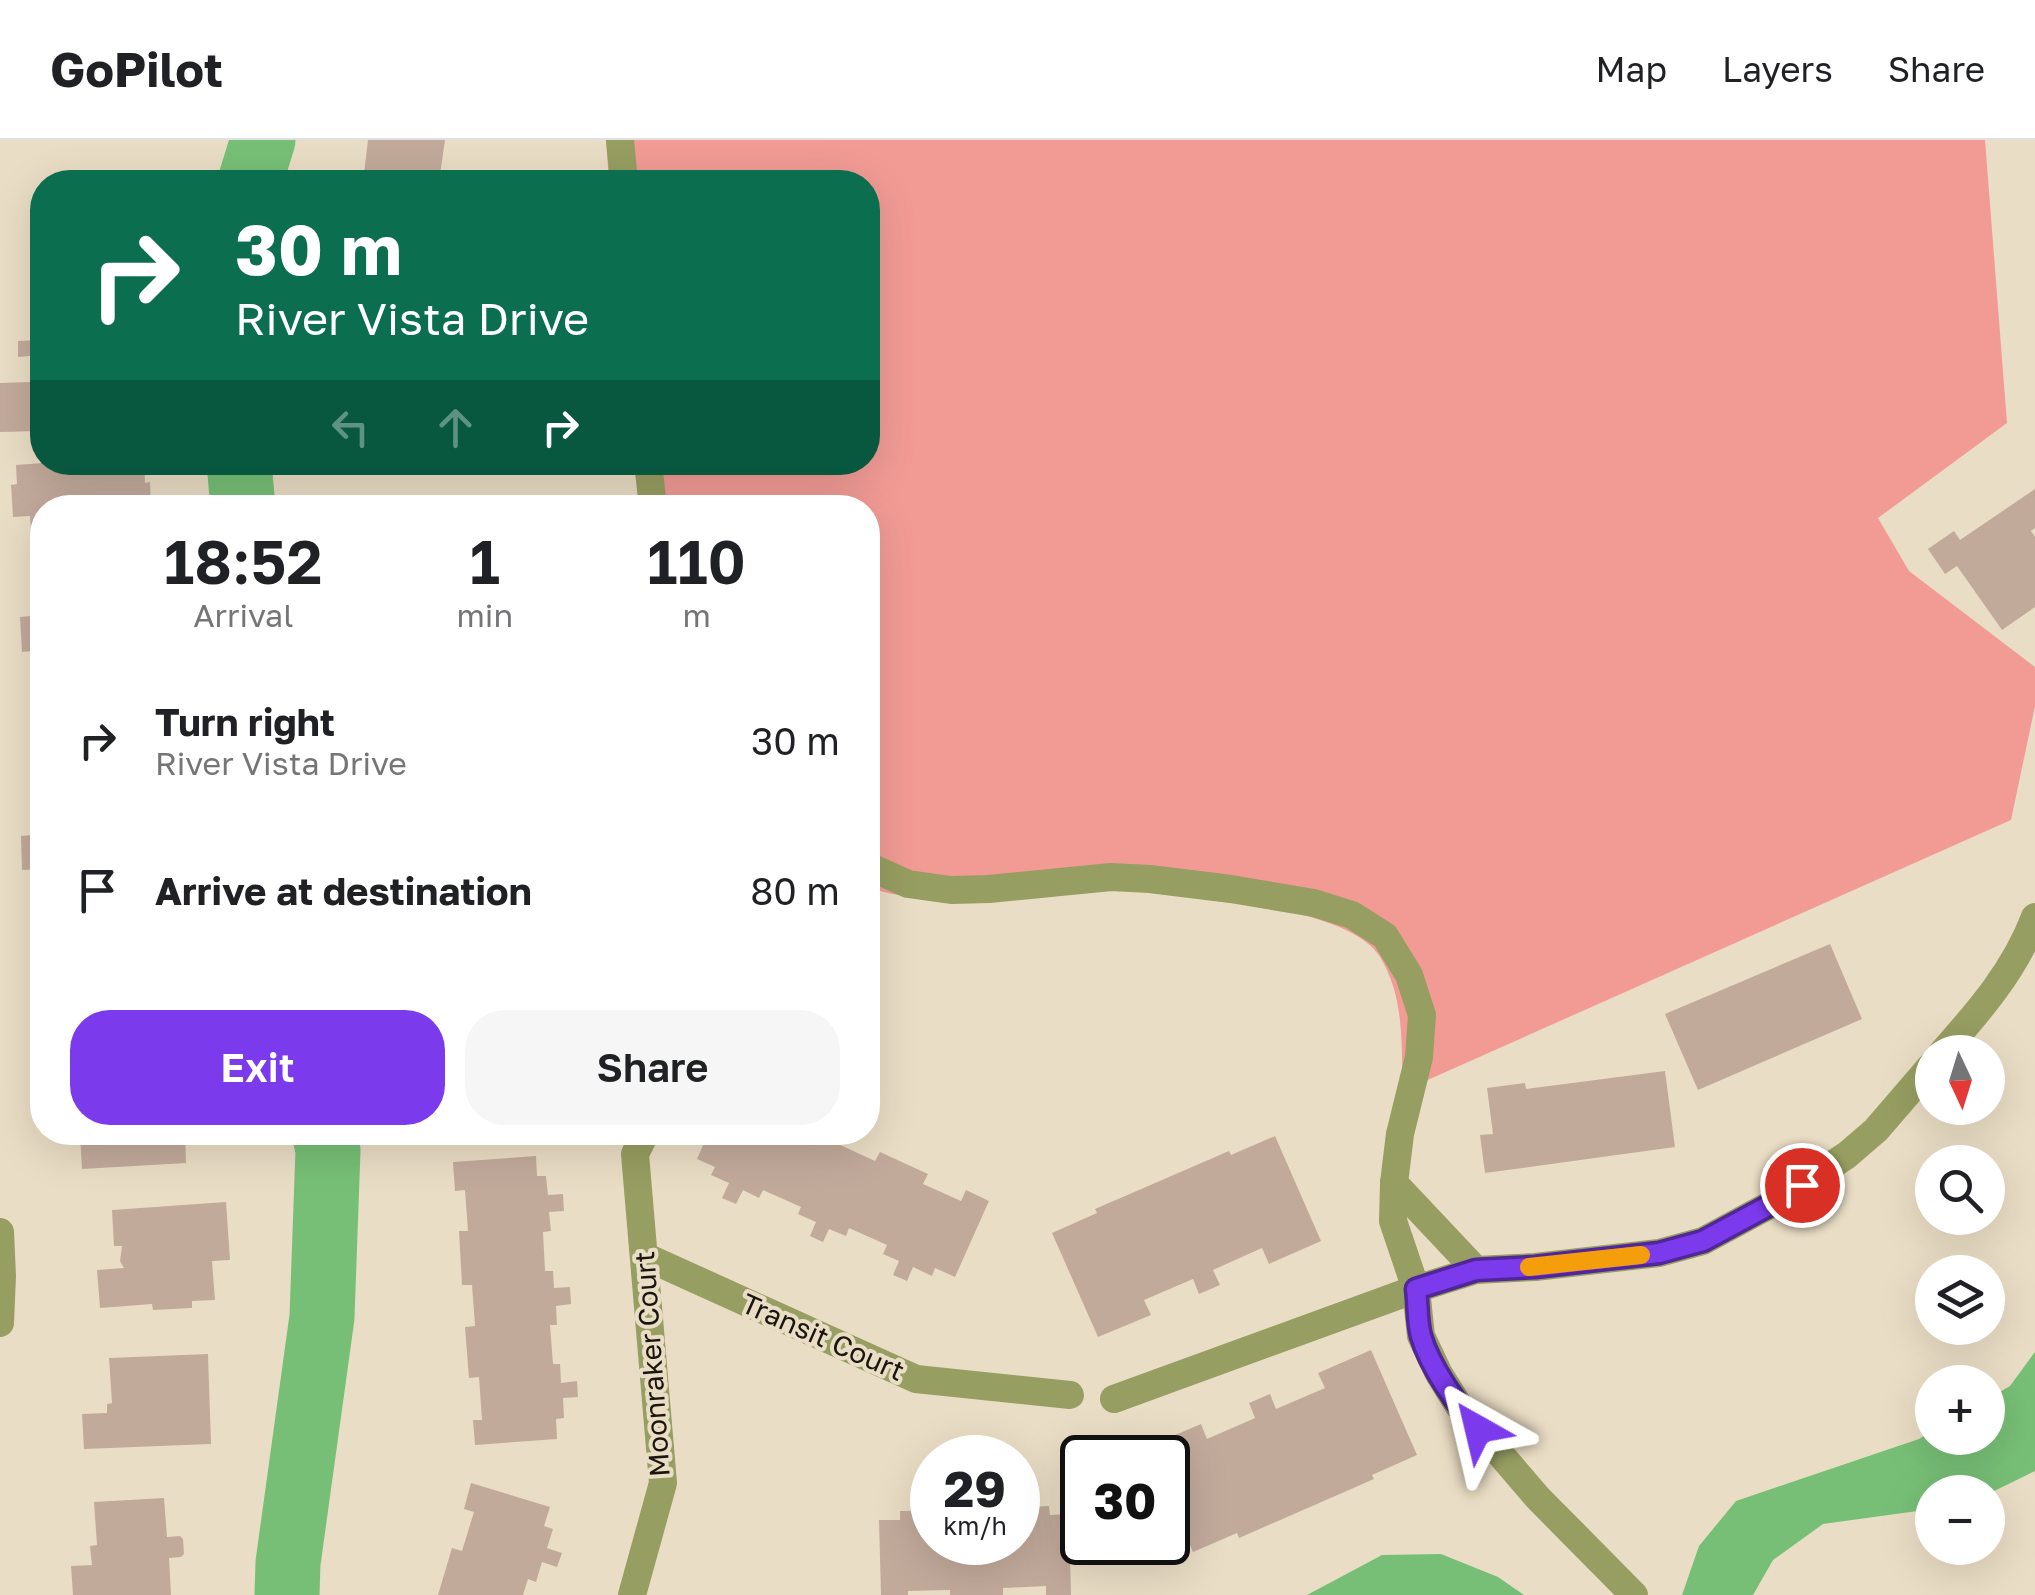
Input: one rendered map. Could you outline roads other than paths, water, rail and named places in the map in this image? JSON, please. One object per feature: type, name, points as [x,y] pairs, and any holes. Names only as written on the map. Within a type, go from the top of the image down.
[{"type":"street","points":[[620,140],[623,170]]},
{"type":"street","points":[[880,871],[908,884],[951,890],[1110,877],[1150,879],[1314,903],[1352,915],[1385,936],[1409,975],[1422,1015],[1419,1057],[1400,1134],[1393,1221],[1416,1289],[1421,1336],[1459,1406],[1538,1498],[1634,1595]]},
{"type":"street","points":[[1959,1035],[2010,968],[2035,917]]},
{"type":"street","points":[[1114,1399],[1476,1270],[1659,1253],[1703,1241],[1779,1200],[1847,1155],[1876,1130],[1915,1085]]},
{"type":"street","name":"Moonraker Court","points":[[632,1595],[663,1483],[635,1154],[640,1145]]},
{"type":"street","points":[[1394,1182],[1476,1270]]},
{"type":"street","points":[[0,1232],[0,1323]]},
{"type":"street","name":"Transit Court","points":[[644,1256],[916,1379],[1070,1396]]},
{"type":"waterway","points":[[254,170],[263,140]]},
{"type":"waterway","points":[[240,475],[242,495]]},
{"type":"waterway","points":[[287,1595],[288,1563],[322,1317],[327,1145]]}]
